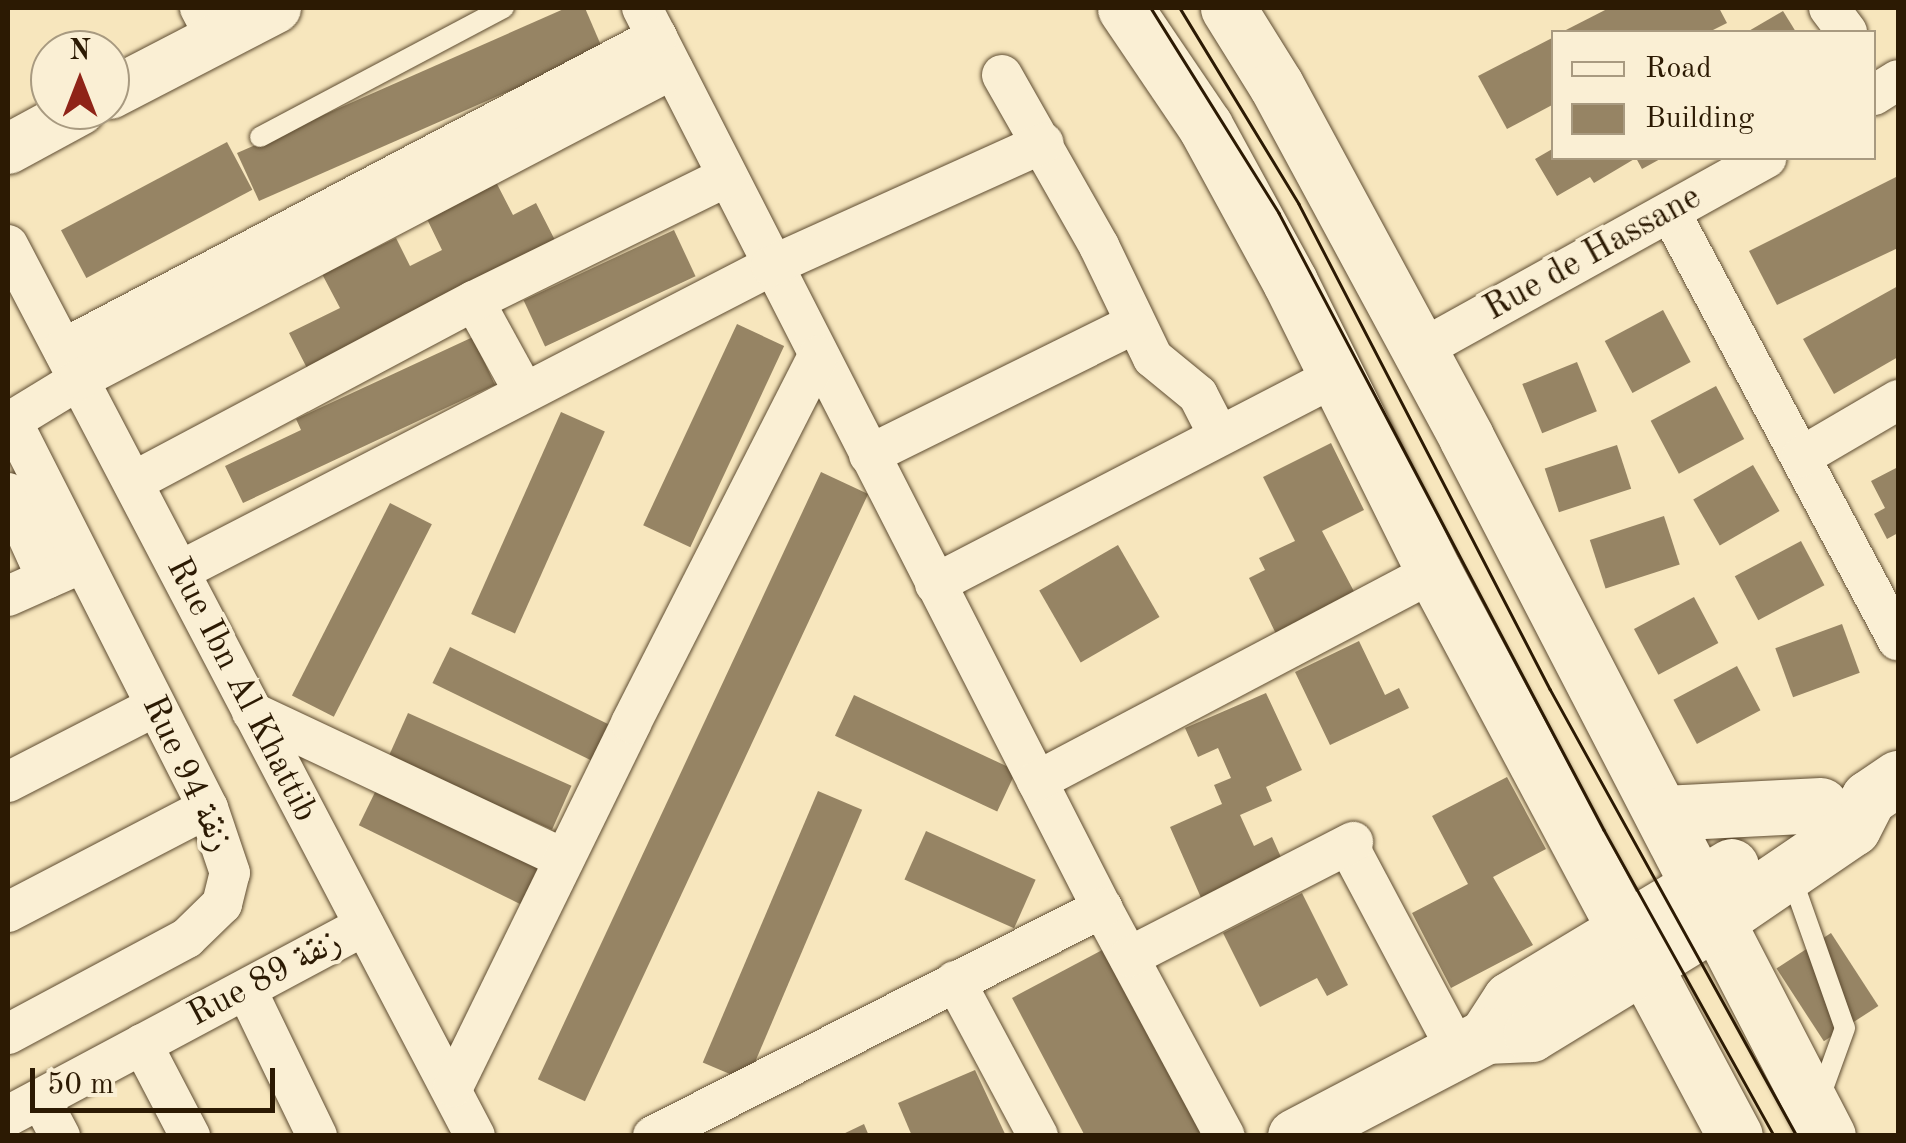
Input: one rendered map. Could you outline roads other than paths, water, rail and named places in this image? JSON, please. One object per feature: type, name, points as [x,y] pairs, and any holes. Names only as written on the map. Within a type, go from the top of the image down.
[{"type":"main road","points":[[1126,8],[1205,126],[1337,376],[1434,572],[1735,1136]]},
{"type":"main road","points":[[1228,8],[1276,84],[1420,350],[1822,1123]]},
{"type":"main road","points":[[1664,813],[1863,794]]},
{"type":"main road","points":[[1709,903],[1789,871],[1853,828],[1863,794]]},
{"type":"main road","points":[[1295,1136],[1472,1043],[1531,1034],[1637,947],[1709,903],[1863,794]]},
{"type":"street","points":[[130,80],[208,23],[276,8]]},
{"type":"street","points":[[1829,8],[1846,30]]},
{"type":"street","points":[[10,422],[72,364],[272,260],[657,38],[770,266],[1102,908],[1225,1136]]},
{"type":"street","points":[[1002,75],[1099,246],[1154,358],[1198,395],[1219,436]]},
{"type":"street","points":[[8,148],[42,130]]},
{"type":"street","points":[[180,571],[523,390],[770,266],[1043,143]]},
{"type":"street","name":"Rue de Hassane","points":[[1420,350],[1762,160]]},
{"type":"street","points":[[133,482],[474,301],[726,176]]},
{"type":"street","points":[[1670,212],[1898,640]]},
{"type":"street","name":"Rue Ibn Al Khattib","points":[[8,245],[475,1136]]},
{"type":"street","points":[[474,301],[523,390]]},
{"type":"street","points":[[869,455],[1134,324]]},
{"type":"street","points":[[452,1087],[818,356]]},
{"type":"street","points":[[935,584],[1337,376]]},
{"type":"street","points":[[1800,458],[1898,400]]},
{"type":"street","name":"Rue 94 زنقة","points":[[8,1034],[187,938],[214,917],[226,894],[230,874],[208,808],[10,422]]},
{"type":"street","points":[[8,492],[48,580]]},
{"type":"street","points":[[8,596],[84,562]]},
{"type":"street","points":[[1037,782],[1434,572]]},
{"type":"street","points":[[8,782],[154,707]]},
{"type":"street","points":[[252,712],[564,859]]},
{"type":"street","points":[[8,912],[208,808]]},
{"type":"street","points":[[1129,957],[1350,843],[1472,1043]]},
{"type":"street","points":[[653,1136],[1102,908]]},
{"type":"street","name":"Rue 89 زنقة","points":[[24,1108],[364,926]]},
{"type":"street","points":[[955,981],[1038,1136]]},
{"type":"street","points":[[246,991],[316,1136]]},
{"type":"street","points":[[142,1044],[190,1136]]},
{"type":"street","points":[[24,1108],[60,1136]]},
{"type":"lane","points":[[260,137],[504,8]]},
{"type":"lane","points":[[1789,871],[1845,1028],[1822,1123]]},
{"type":"tram line","points":[[1151,8],[1279,213],[1604,830],[1774,1136]]},
{"type":"tram line","points":[[1180,8],[1299,204],[1550,689],[1797,1136]]}]
